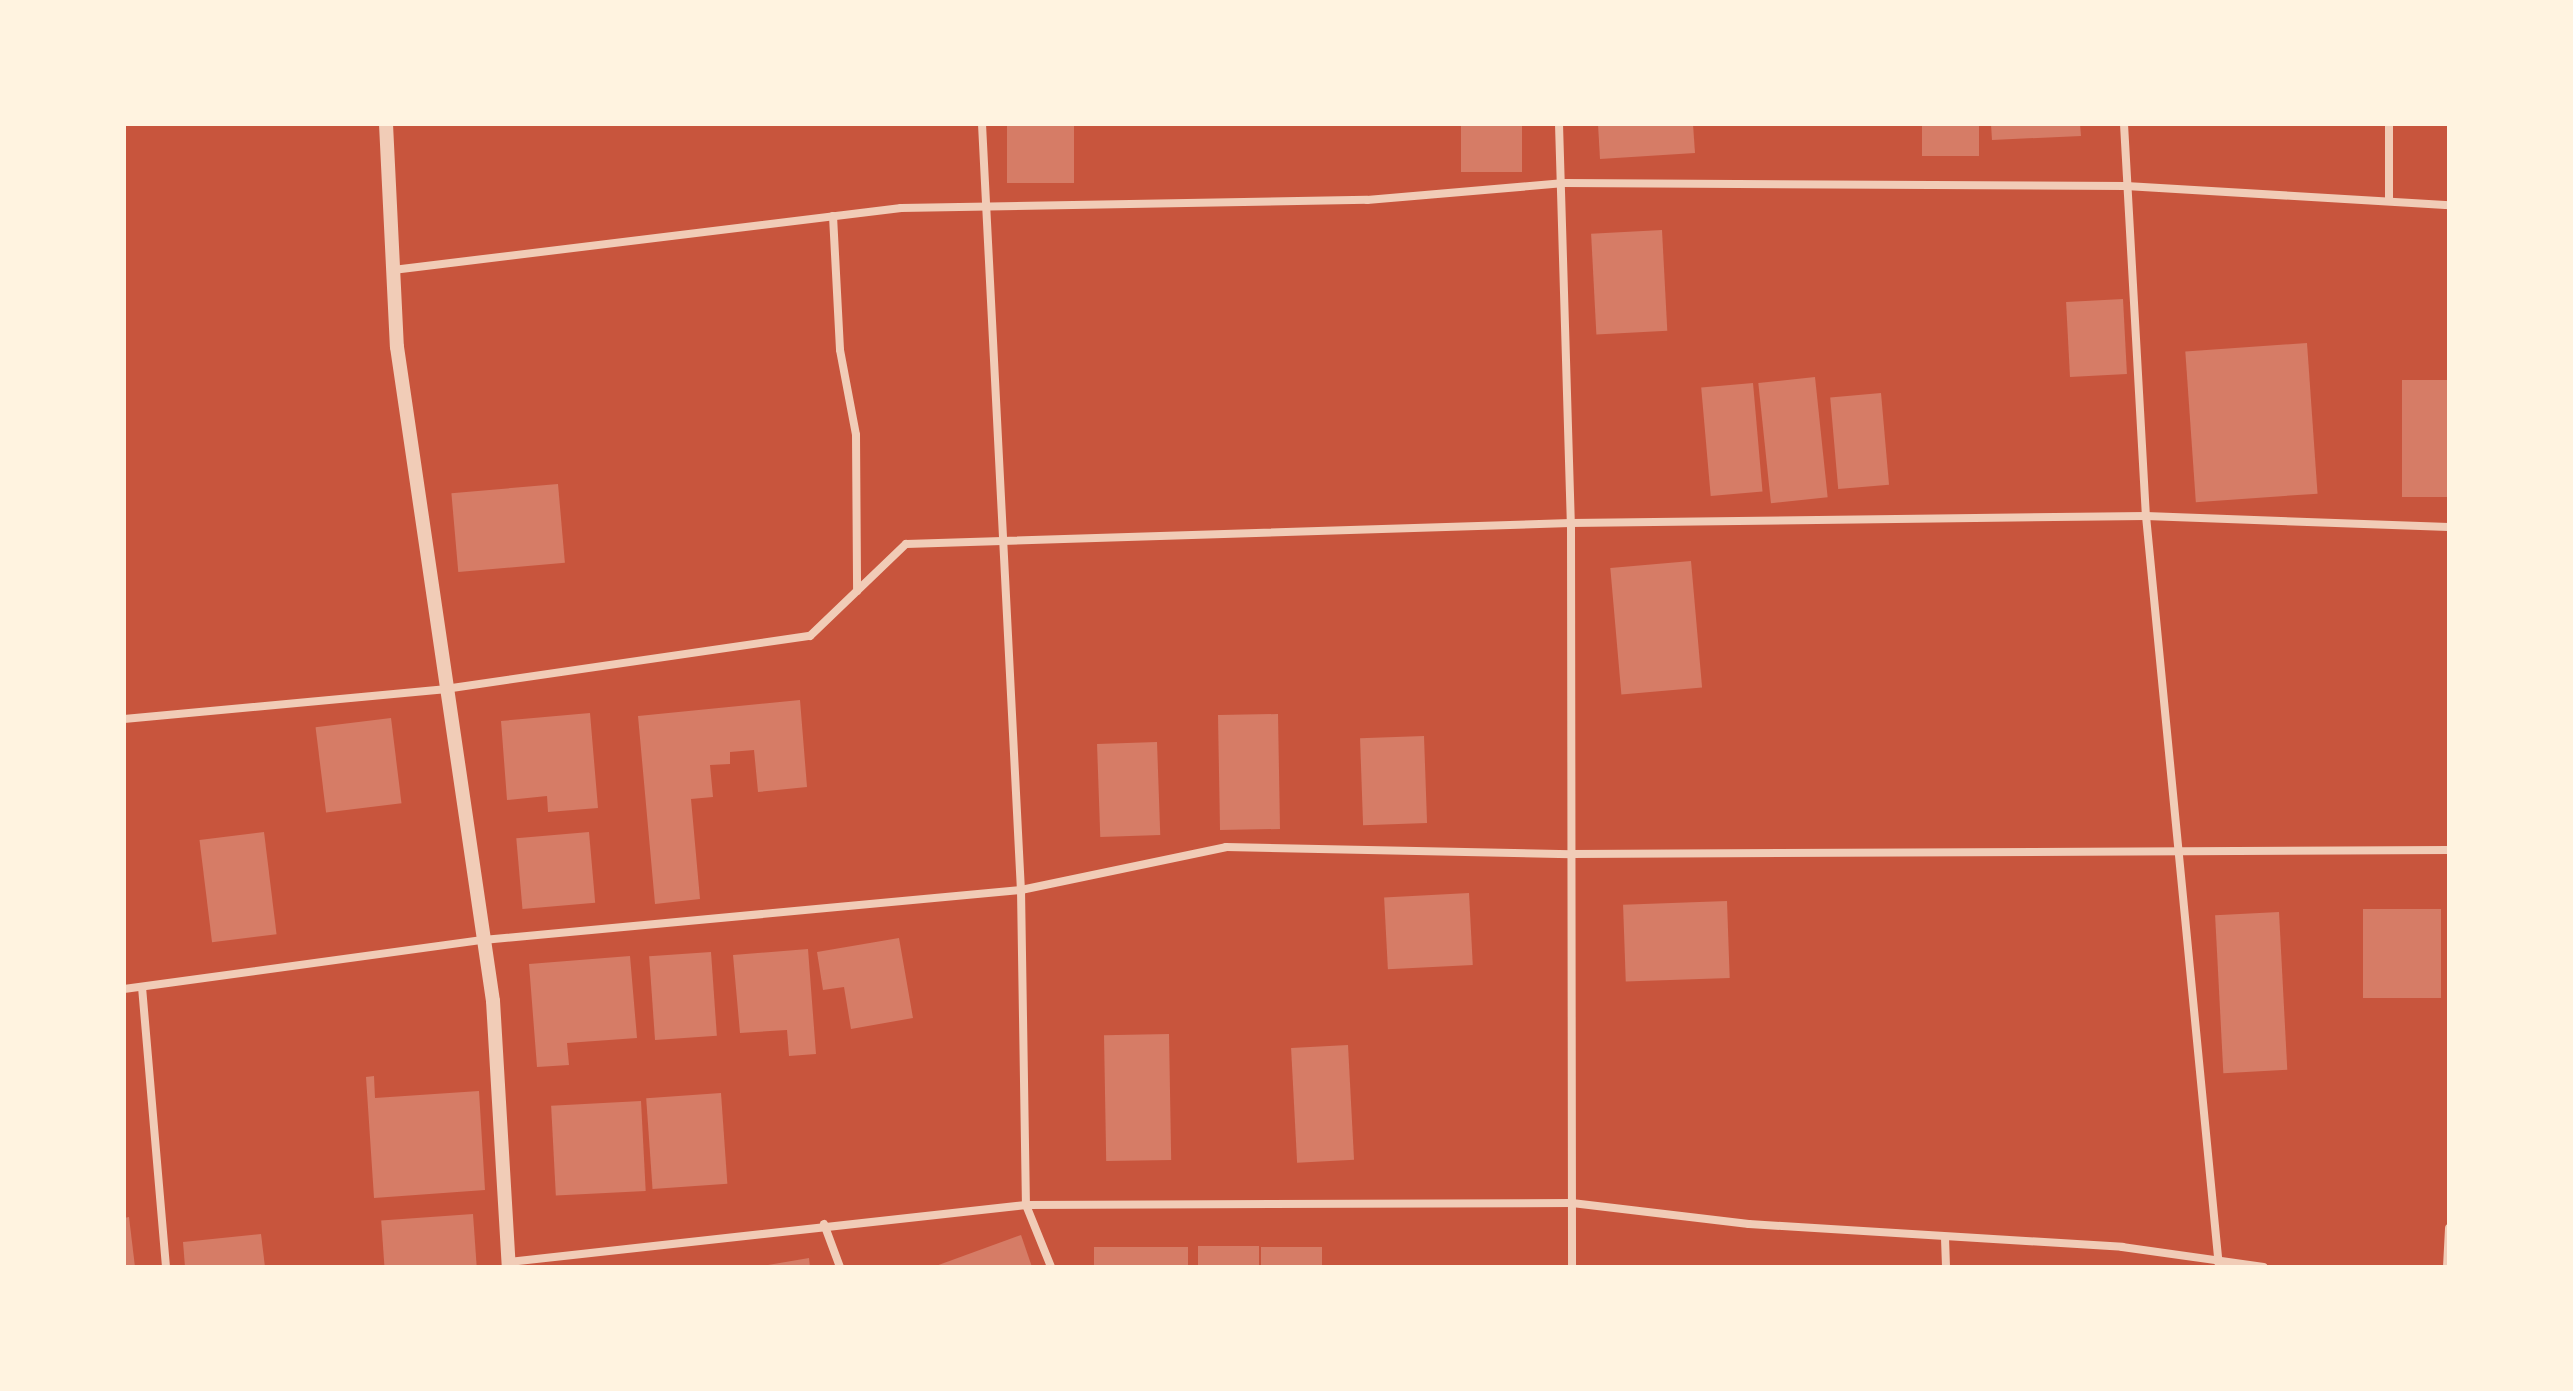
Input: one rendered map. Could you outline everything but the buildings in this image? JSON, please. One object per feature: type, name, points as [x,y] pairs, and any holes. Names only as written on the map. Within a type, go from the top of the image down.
[{"type":"street","points":[[386,124],[397,347],[493,1001],[509,1265],[824,1224],[1026,1205],[1572,1203],[1945,1238],[2122,1247],[2218,1264],[2264,1267]]},
{"type":"street","points":[[982,124],[1021,890],[1026,1205],[1051,1267]]},
{"type":"street","points":[[1559,124],[1564,183],[1571,523],[1572,1267]]},
{"type":"street","points":[[2124,124],[2146,516],[2218,1264]]},
{"type":"street","points":[[2389,124],[2389,201]]},
{"type":"street","points":[[393,270],[901,208],[1367,200],[1564,183],[2126,186],[2449,205]]},
{"type":"street","points":[[833,216],[840,350],[856,435],[857,591]]},
{"type":"street","points":[[124,719],[445,689],[810,636],[906,544],[1571,523],[2146,516],[2449,527]]},
{"type":"street","points":[[124,989],[483,940],[1021,890],[1226,847],[1571,854],[2449,850]]},
{"type":"street","points":[[142,987],[166,1267]]},
{"type":"street","points":[[824,1224],[840,1267]]},
{"type":"street","points":[[2447,1267],[2449,1228]]},
{"type":"street","points":[[1945,1238],[1946,1267]]}]
